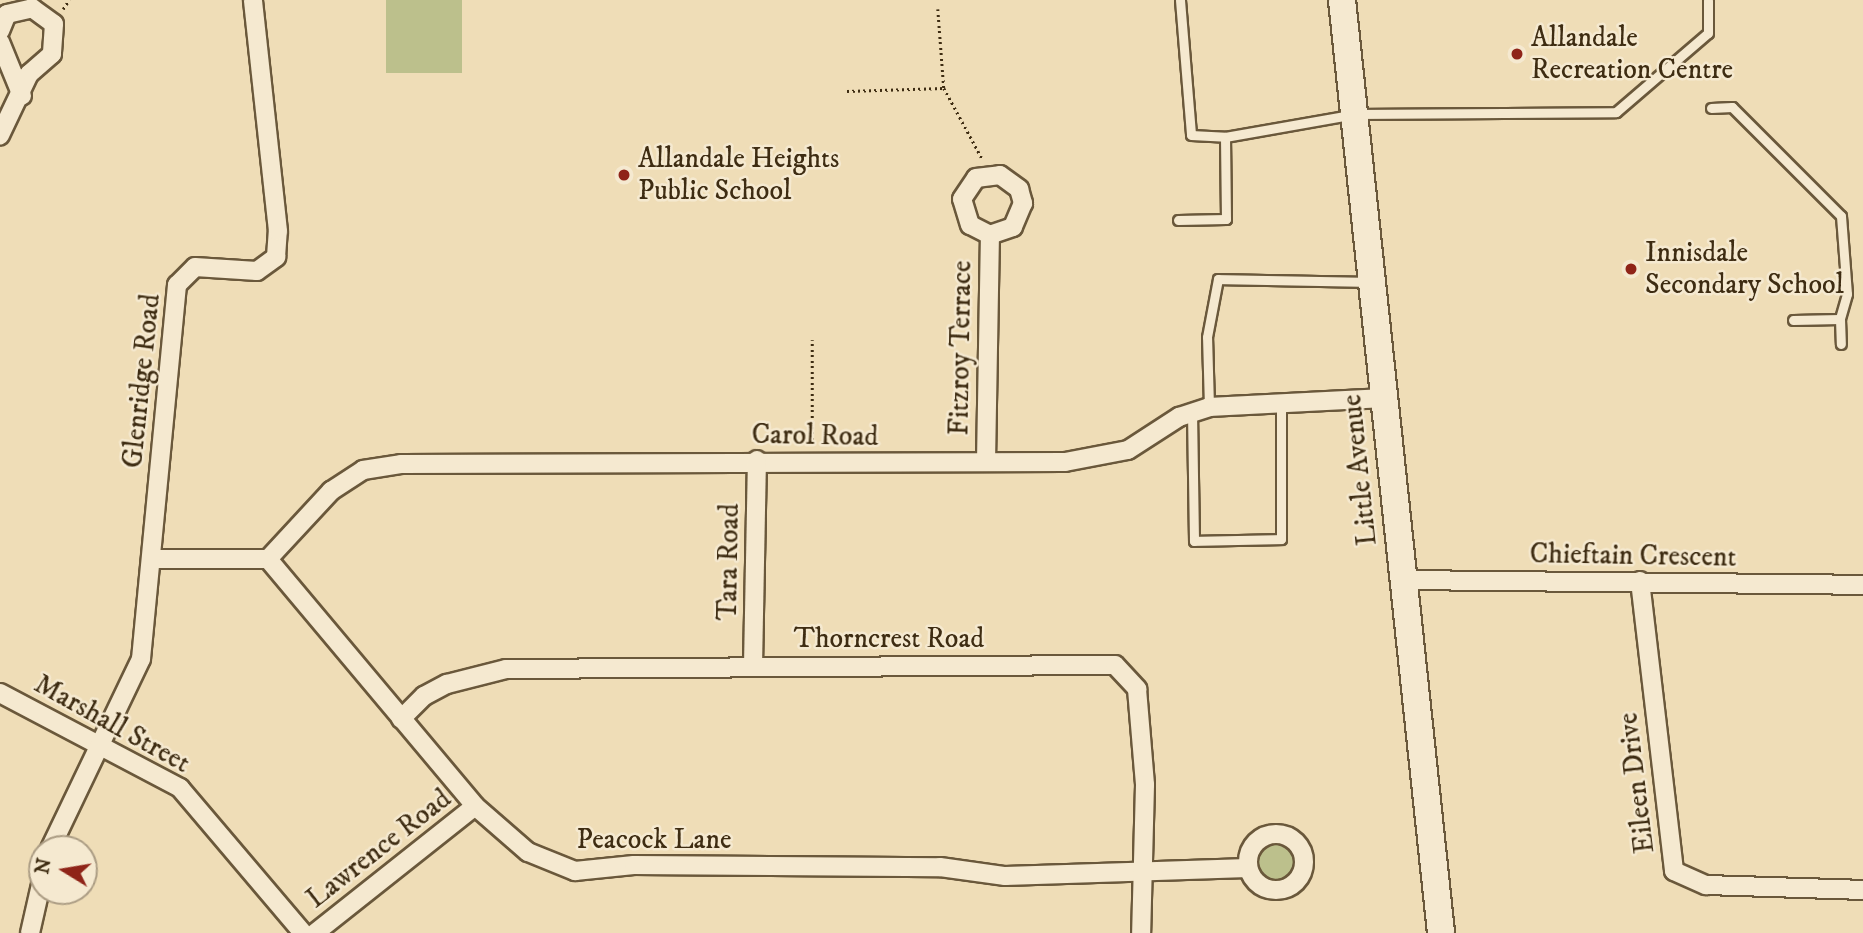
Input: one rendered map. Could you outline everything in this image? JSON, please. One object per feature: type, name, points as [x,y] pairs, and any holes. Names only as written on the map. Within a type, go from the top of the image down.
[{"type":"street","name":"Glenridge Road","points":[[152,559],[177,285],[195,267],[263,270],[276,257],[279,244],[253,0]]},
{"type":"street","name":"Little Avenue","points":[[1342,0],[1441,933]]},
{"type":"street","points":[[0,31],[7,14],[32,8],[54,24],[52,54],[29,75],[22,96],[0,135]]},
{"type":"street","points":[[0,42],[22,96]]},
{"type":"street","name":"Fitzroy Terrace","points":[[990,174],[1011,180],[1023,203],[1013,227],[990,234],[970,225],[962,199],[976,178],[990,174]]},
{"type":"street","name":"Fitzroy Terrace","points":[[986,462],[990,234]]},
{"type":"street","name":"Carol Road","points":[[268,559],[331,491],[363,470],[401,464],[757,460],[1065,462],[1128,450],[1200,410],[1385,398]]},
{"type":"street","name":"Tara Road","points":[[753,666],[757,460]]},
{"type":"street","points":[[57,835],[141,659],[152,559],[268,559]]},
{"type":"street","name":"Peacock Lane","points":[[268,559],[475,806],[528,852],[575,871],[634,865],[940,867],[1005,876],[1248,868]]},
{"type":"street","name":"Chieftain Crescent","points":[[1402,580],[1863,585]]},
{"type":"street","name":"Eileen Drive","points":[[1640,581],[1674,871],[1706,885],[1863,890]]},
{"type":"street","name":"Thorncrest Road","points":[[401,719],[424,696],[447,684],[506,669],[1115,665],[1138,689],[1145,785],[1141,870],[1142,933]]},
{"type":"street","name":"Marshall Street","points":[[0,693],[166,780],[192,799],[303,933]]},
{"type":"street","name":"Lawrence Road","points":[[315,933],[475,806]]},
{"type":"street","points":[[30,933],[36,905]]},
{"type":"lane","points":[[1180,0],[1191,135],[1224,136],[1355,114],[1616,112],[1709,33],[1708,0]]},
{"type":"lane","points":[[1711,108],[1732,107],[1841,216],[1847,294],[1840,318],[1841,344]]},
{"type":"lane","points":[[1178,220],[1226,219],[1224,136]]},
{"type":"lane","points":[[1281,403],[1281,538],[1194,541],[1200,410],[1207,337],[1218,279],[1372,282]]},
{"type":"lane","points":[[1793,320],[1840,318]]},
{"type":"path","points":[[938,9],[944,88],[990,174]]},
{"type":"path","points":[[847,91],[944,88]]},
{"type":"path","points":[[812,462],[813,340]]},
{"type":"green space","points":[[386,0],[462,0],[462,73],[386,73]]},
{"type":"green space","points":[[1277,844],[1290,849],[1295,862],[1290,875],[1277,880],[1264,875],[1259,862],[1264,849]]},
{"type":"place","name":"Allandale Recreation Centre","points":[[1517,54]]},
{"type":"place","name":"Allandale Heights Public School","points":[[624,175]]},
{"type":"place","name":"Innisdale Secondary School","points":[[1631,269]]}]
